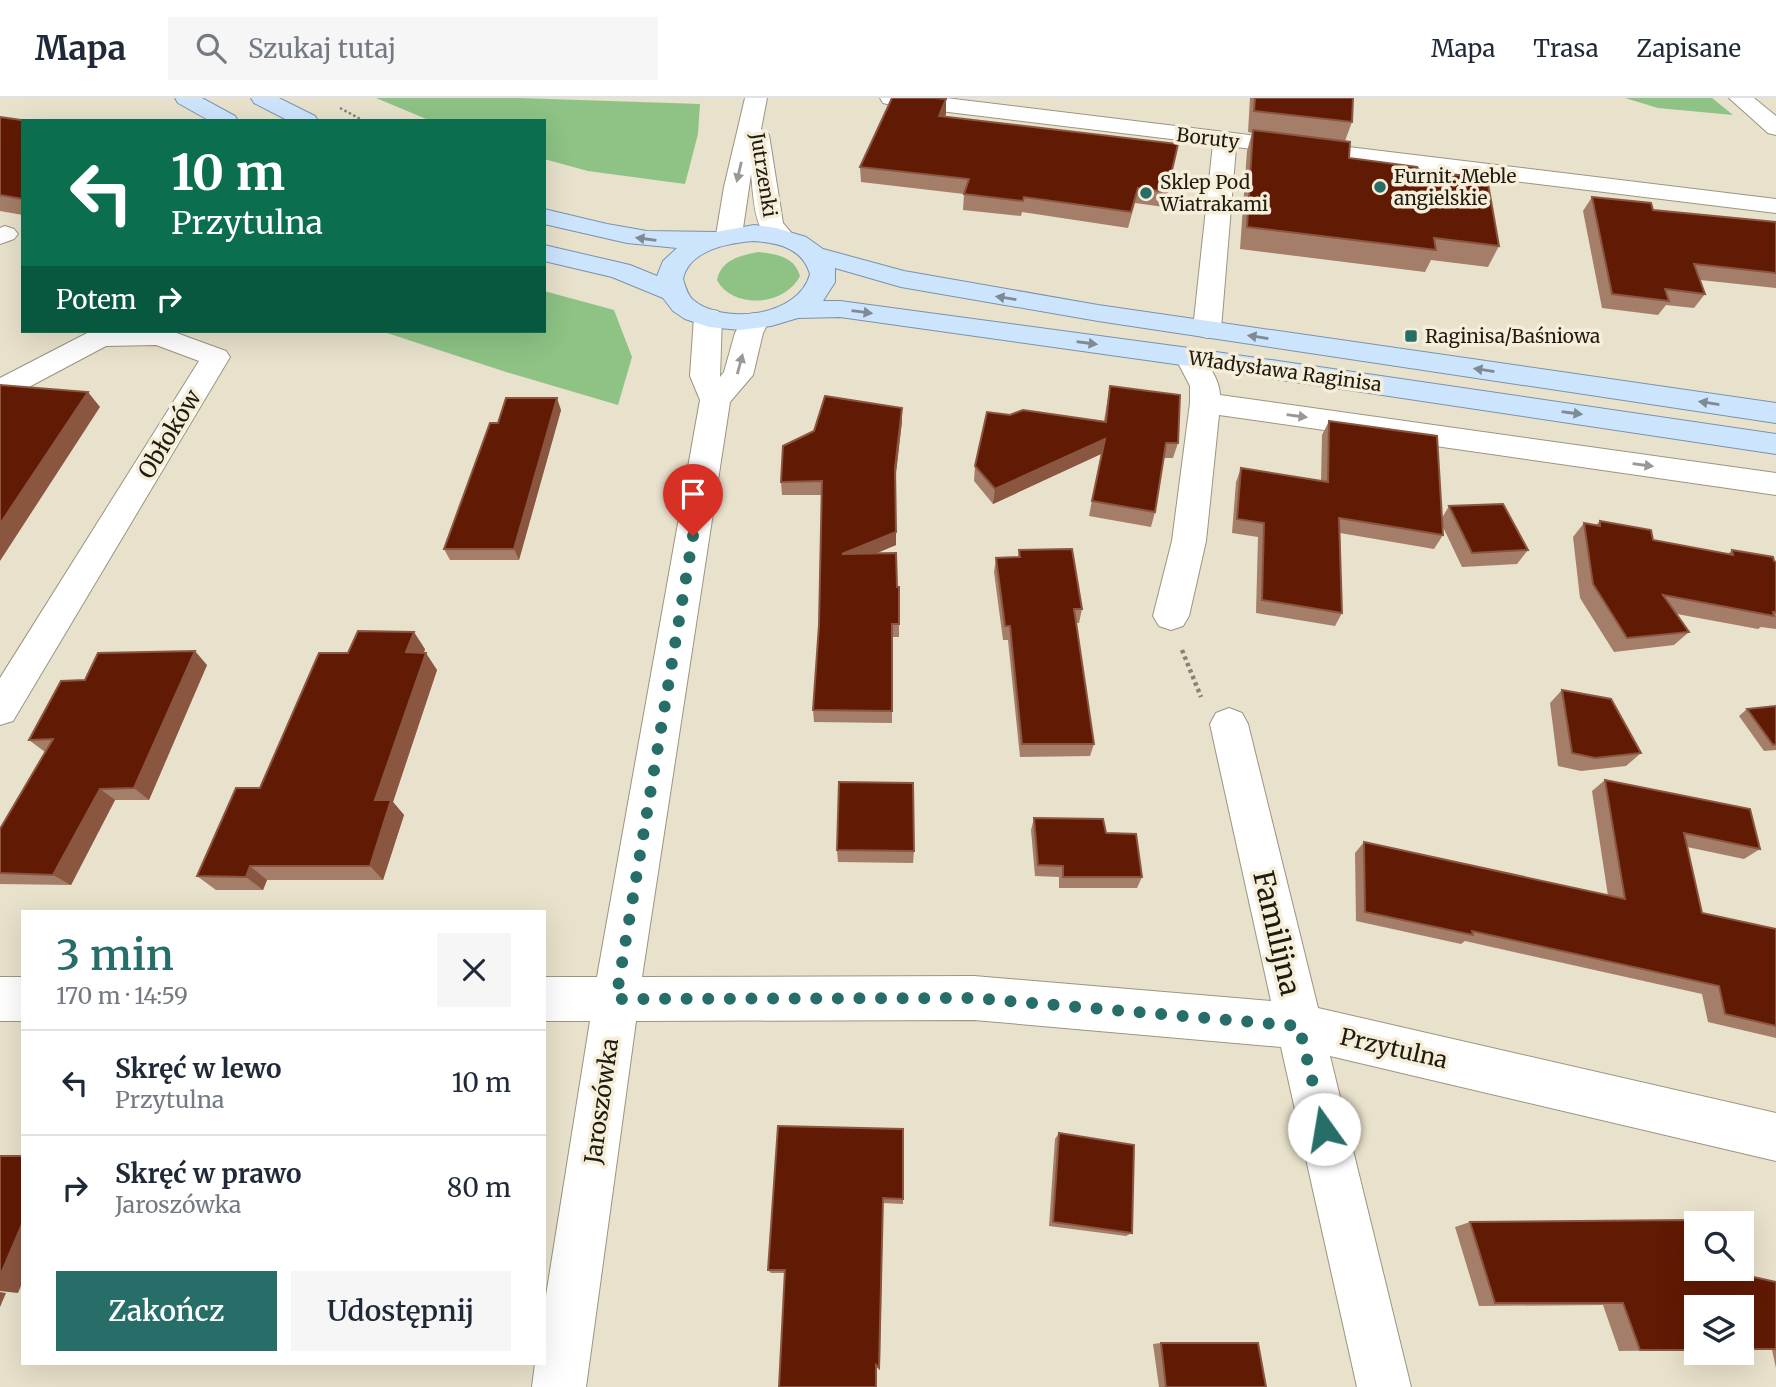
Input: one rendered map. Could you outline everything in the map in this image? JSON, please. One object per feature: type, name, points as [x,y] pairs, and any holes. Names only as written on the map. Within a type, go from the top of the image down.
[{"type":"main road","points":[[186,98],[223,119]]},
{"type":"main road","points":[[262,98],[303,119]]},
{"type":"main road","points":[[546,216],[646,240],[674,242],[754,233],[781,236],[808,248],[816,256],[822,264],[822,282],[812,298],[794,310],[755,321],[723,321],[688,309],[673,292],[621,271],[546,253]]},
{"type":"main road","points":[[673,292],[671,274],[681,258],[721,237]]},
{"type":"main road","name":"Władysława Raginisa","points":[[816,256],[901,279],[1208,329],[1776,414]]},
{"type":"main road","name":"Władysława Raginisa","points":[[794,310],[840,309],[1189,357],[1776,444]]},
{"type":"street","name":"Boruty","points":[[891,98],[1066,109],[1225,140],[1776,206]]},
{"type":"street","points":[[1740,98],[1776,128]]},
{"type":"street","name":"Jutrzenki","points":[[755,104],[768,215],[771,225],[781,236]]},
{"type":"street","name":"Jutrzenki","points":[[721,237],[736,187],[755,104]]},
{"type":"street","points":[[1208,329],[1225,140]]},
{"type":"street","name":"Jaroszówka","points":[[559,1387],[616,999],[715,400],[705,376],[708,317]]},
{"type":"street","points":[[715,400],[738,375],[749,333],[755,321]]},
{"type":"street","name":"Obłoków","points":[[0,390],[101,337],[159,336],[224,344],[0,710]]},
{"type":"street","points":[[1171,616],[1189,541],[1205,403],[1205,386],[1189,357]]},
{"type":"street","points":[[1205,403],[1776,484]]},
{"type":"street","name":"Familijna","points":[[1229,724],[1384,1387]]},
{"type":"street","name":"Przytulna","points":[[546,999],[974,998],[1299,1026],[1776,1137]]},
{"type":"street","points":[[0,999],[21,999]]},
{"type":"path","points":[[1171,616],[1192,679],[1205,704],[1229,724]]},
{"type":"green space","points":[[376,98],[519,98],[700,104],[698,134],[685,184],[588,171],[546,160],[546,119],[426,119]]},
{"type":"green space","points":[[1625,98],[1712,98],[1733,115],[1658,108]]},
{"type":"green space","points":[[758,252],[789,260],[800,276],[793,286],[783,294],[759,300],[746,300],[725,290],[717,280],[722,268],[738,257]]},
{"type":"green space","points":[[546,292],[614,310],[632,357],[618,405],[387,333],[546,333]]},
{"type":"building","points":[[892,98],[946,99],[939,116],[1178,144],[1167,192],[1138,188],[1131,212],[1024,197],[1023,201],[964,194],[969,179],[860,167]]},
{"type":"building","points":[[1255,98],[1353,98],[1352,122],[1254,111]]},
{"type":"building","points":[[0,117],[21,120],[21,199],[0,195]]},
{"type":"building","points":[[1253,130],[1350,142],[1349,158],[1417,167],[1420,171],[1487,178],[1499,246],[1434,238],[1436,250],[1247,227]]},
{"type":"building","points":[[1592,197],[1651,203],[1653,210],[1776,222],[1776,273],[1694,264],[1705,294],[1665,289],[1669,301],[1612,294]]},
{"type":"building","points":[[0,385],[88,392],[0,524]]},
{"type":"building","points":[[1110,386],[1180,395],[1178,443],[1166,443],[1155,512],[1092,501],[1105,439],[995,489],[975,466],[987,412],[1010,415],[1023,410],[1106,422]]},
{"type":"building","points":[[825,396],[902,408],[895,468],[896,532],[842,554],[896,553],[899,624],[892,624],[892,711],[813,710],[819,625],[822,481],[781,482],[783,446],[814,431]]},
{"type":"building","points":[[506,398],[557,398],[514,549],[444,549],[490,423],[498,423]]},
{"type":"building","points":[[1329,421],[1437,436],[1443,535],[1339,518],[1342,613],[1262,600],[1264,523],[1237,519],[1241,468],[1328,482]]},
{"type":"building","points":[[1503,504],[1528,550],[1472,553],[1449,506]]},
{"type":"building","points":[[1600,521],[1651,530],[1653,540],[1733,555],[1732,550],[1773,557],[1776,562],[1774,616],[1663,595],[1689,632],[1627,638],[1593,584],[1584,523],[1600,526]]},
{"type":"building","points":[[1072,549],[1082,609],[1074,609],[1094,744],[1022,744],[1010,626],[1005,626],[996,558],[1020,557],[1019,550]]},
{"type":"building","points":[[358,631],[414,632],[406,652],[426,653],[375,800],[391,800],[370,866],[250,866],[246,877],[197,876],[236,788],[260,788],[319,653],[348,653]]},
{"type":"building","points":[[195,651],[134,788],[100,789],[53,875],[0,873],[0,829],[53,739],[29,740],[61,681],[85,680],[98,653]]},
{"type":"building","points":[[1562,690],[1611,699],[1641,753],[1595,758],[1572,753]]},
{"type":"building","points":[[1776,706],[1776,744],[1773,745],[1747,709]]},
{"type":"building","points":[[1605,780],[1750,809],[1760,849],[1684,833],[1702,913],[1776,929],[1776,1026],[1725,1014],[1719,986],[1472,931],[1473,935],[1365,912],[1364,842],[1625,899]]},
{"type":"building","points":[[839,782],[913,783],[914,851],[837,850]]},
{"type":"building","points":[[1034,818],[1103,819],[1106,833],[1136,834],[1142,877],[1063,877],[1063,866],[1038,865]]},
{"type":"building","points":[[778,1126],[903,1129],[903,1199],[883,1198],[879,1368],[876,1365],[876,1387],[779,1387],[785,1270],[768,1270]]},
{"type":"building","points":[[1059,1133],[1134,1145],[1132,1233],[1053,1222]]},
{"type":"building","points":[[0,1156],[21,1156],[21,1227],[0,1276]]},
{"type":"building","points":[[1684,1220],[1684,1281],[1754,1281],[1754,1277],[1776,1282],[1776,1349],[1754,1349],[1754,1295],[1684,1295],[1684,1350],[1640,1350],[1623,1303],[1495,1303],[1470,1222]]},
{"type":"building","points":[[1161,1343],[1258,1343],[1266,1387],[1166,1387]]},
{"type":"place","name":"Furnit. Meble angielskie","points":[[1380,187]]},
{"type":"place","name":"Sklep Pod Wiatrakami","points":[[1146,193]]},
{"type":"place","name":"Raginisa/Baśniowa","points":[[1411,336]]},
{"type":"route","points":[[693,536],[616,999],[974,998],[1299,1026],[1324,1129]]}]
